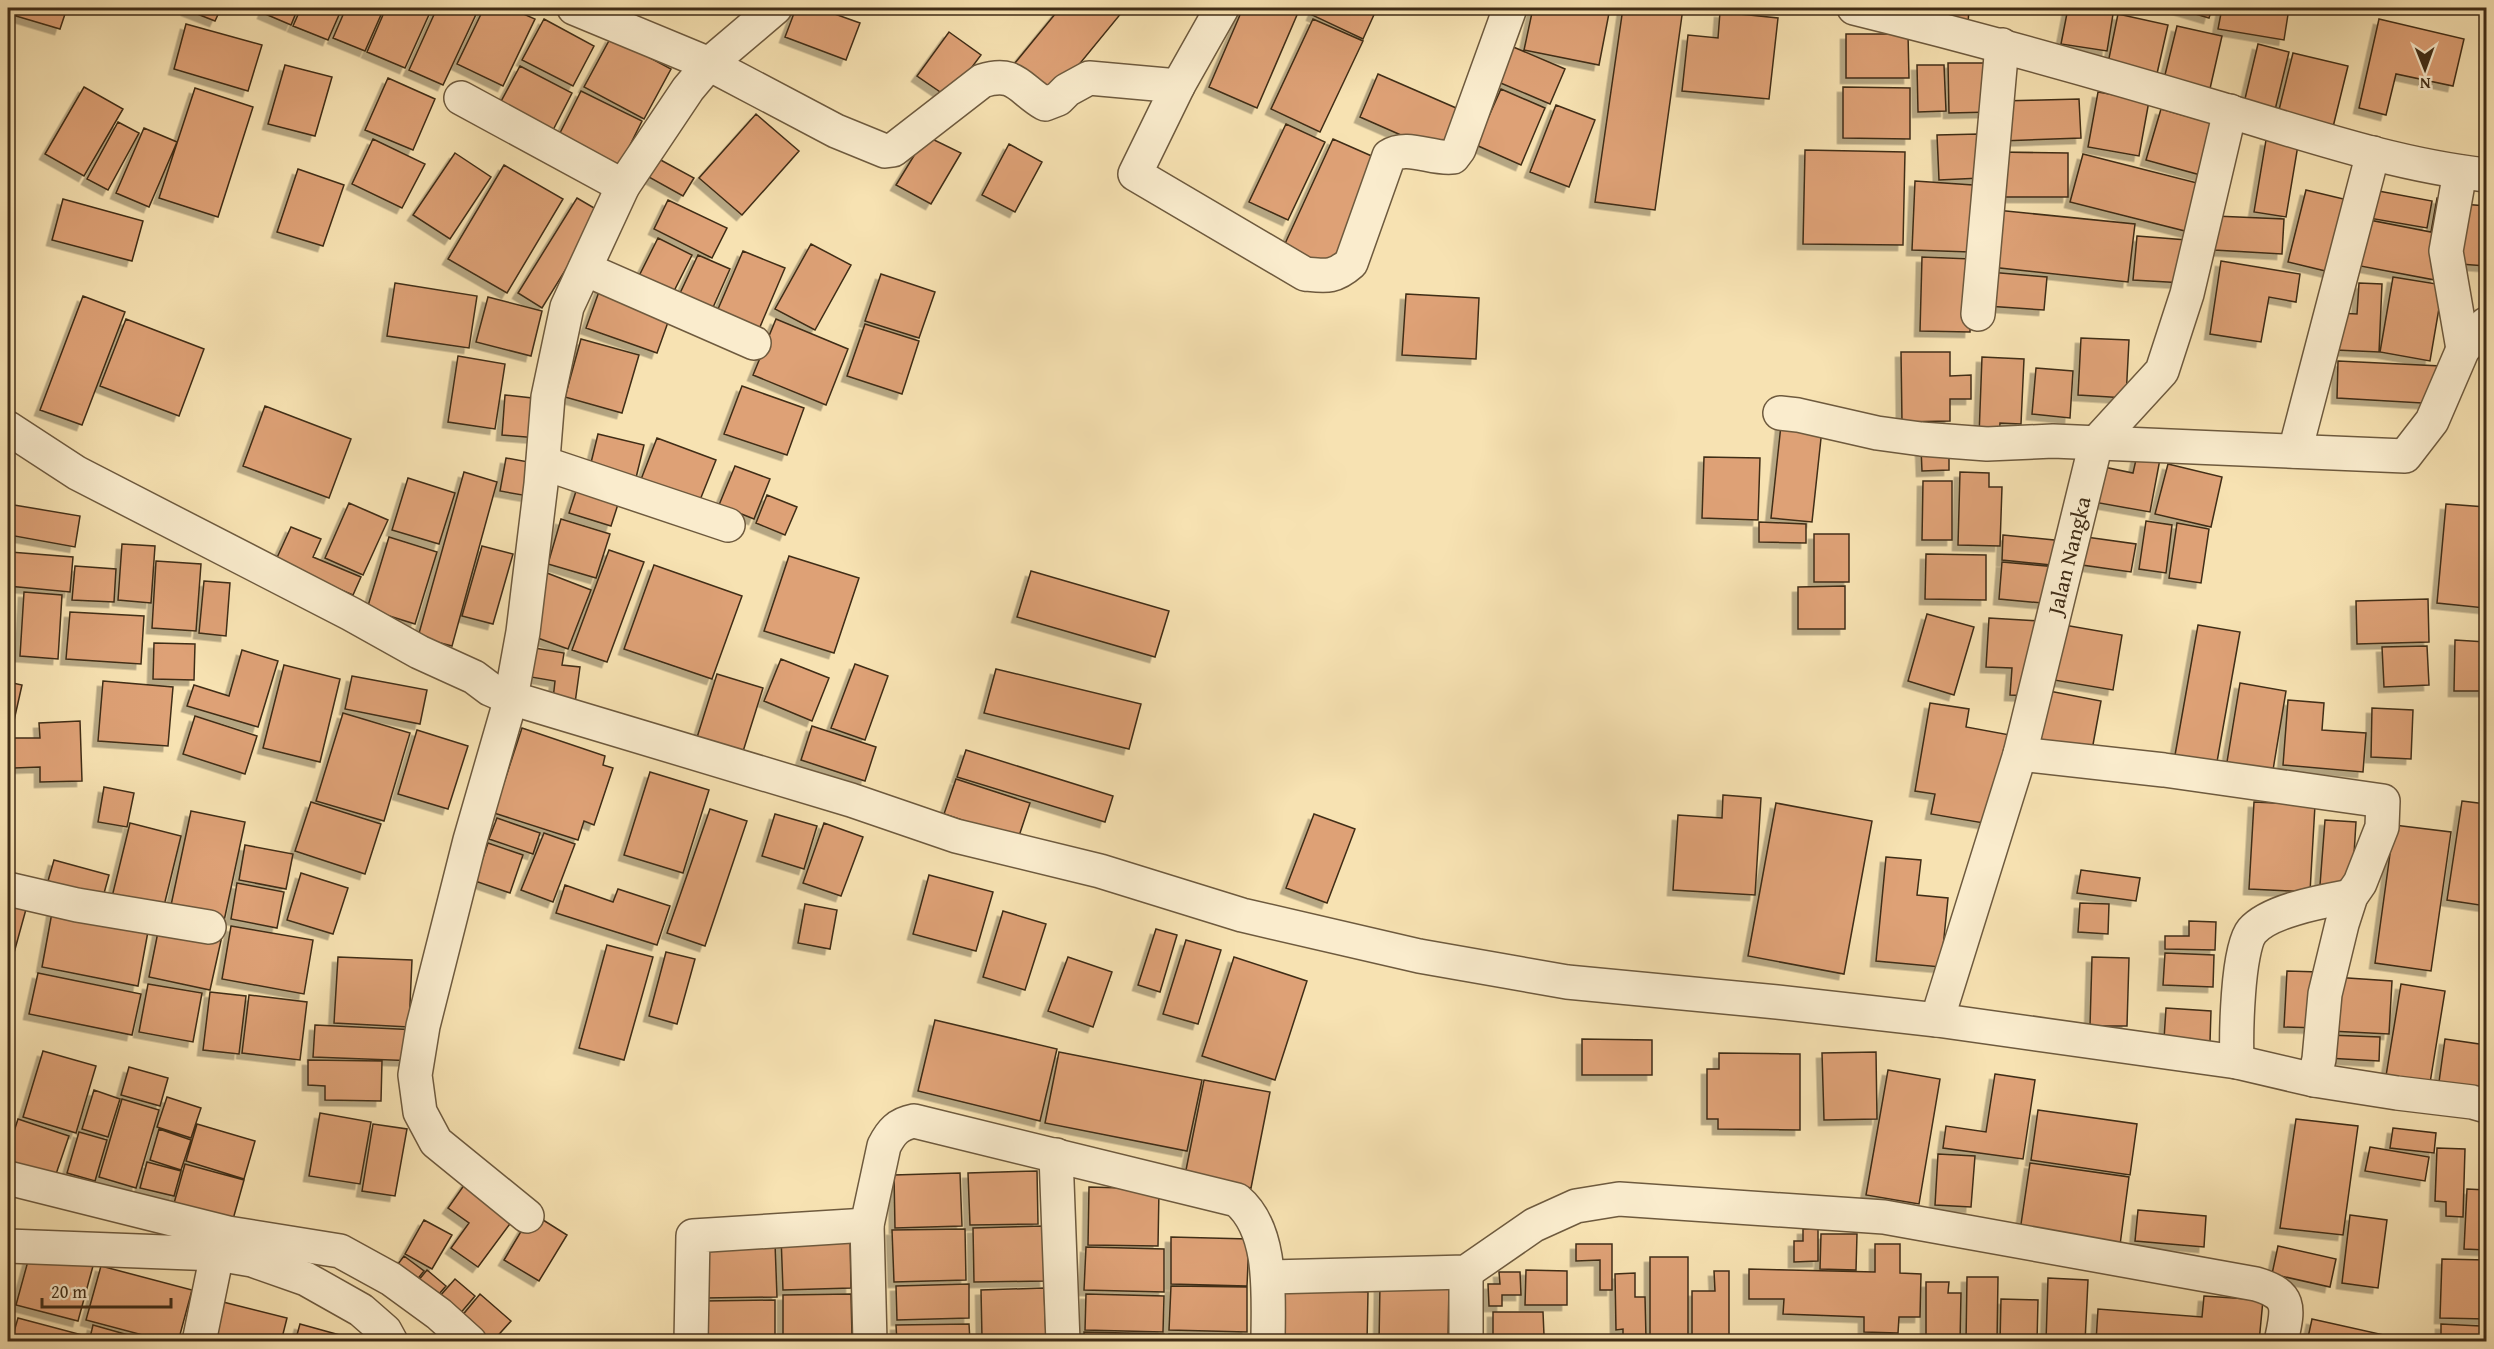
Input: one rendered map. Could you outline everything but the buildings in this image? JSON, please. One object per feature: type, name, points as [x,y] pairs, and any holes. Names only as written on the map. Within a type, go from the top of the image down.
[{"type":"street","points":[[574,8],[710,64],[836,131],[885,151],[893,150],[982,81],[996,76],[1013,78],[1045,104],[1058,99],[1067,90],[1089,78],[1178,86]]},
{"type":"street","points":[[527,1216],[436,1143],[420,1112],[415,1075],[423,1026],[470,840],[511,698],[523,632],[543,463],[548,397],[567,307],[623,186],[688,89],[710,64],[775,8]]},
{"type":"street","points":[[1222,8],[1178,86],[1135,174],[1305,274],[1326,276],[1340,272],[1351,263],[1389,156],[1403,151],[1444,158],[1454,157],[1459,149],[1510,8]]},
{"type":"street","points":[[1854,8],[2002,45],[2373,153],[2473,173],[2446,251],[2463,350]]},
{"type":"street","points":[[1978,314],[2002,45]]},
{"type":"street","points":[[461,98],[623,186]]},
{"type":"street","name":"Jalan Nangka","points":[[1937,1020],[2020,754],[2096,442],[2162,371],[2187,294],[2230,111]]},
{"type":"street","points":[[2295,451],[2373,153]]},
{"type":"street","points":[[585,269],[754,344]]},
{"type":"street","points":[[1780,413],[1877,433],[1987,444],[2096,442],[2405,456],[2432,421],[2463,350],[2487,324]]},
{"type":"street","points":[[11,432],[77,474],[511,698],[850,800],[956,836],[1100,871],[1242,915],[1419,956],[1567,982],[1937,1020],[2237,1062],[2314,1080],[2487,1106]]},
{"type":"street","points":[[543,463],[728,525]]},
{"type":"street","points":[[2020,754],[2164,770],[2383,801],[2382,827],[2360,883],[2351,896],[2325,993],[2319,1059],[2314,1080]]},
{"type":"street","points":[[8,889],[77,905],[209,927]]},
{"type":"street","points":[[2237,1062],[2238,997],[2244,955],[2252,931],[2268,920],[2301,906],[2351,896]]},
{"type":"street","points":[[870,1341],[867,1225],[884,1146],[889,1136],[901,1124],[914,1121],[1237,1200],[1248,1210],[1257,1227],[1268,1277],[1268,1341]]},
{"type":"street","points":[[1056,1155],[1063,1341]]},
{"type":"street","points":[[8,1178],[228,1233],[340,1251],[391,1279],[439,1314],[470,1341]]},
{"type":"street","points":[[1268,1277],[1466,1272],[1534,1225],[1576,1206],[1618,1199],[1884,1217],[2233,1280],[2274,1289],[2285,1301],[2287,1316],[2281,1341]]},
{"type":"street","points":[[691,1341],[693,1236],[867,1225]]},
{"type":"street","points":[[9,1254],[217,1254],[252,1260],[306,1279],[361,1310],[385,1331],[391,1341]]},
{"type":"street","points":[[199,1341],[217,1254]]},
{"type":"street","points":[[1466,1272],[1466,1341]]}]
